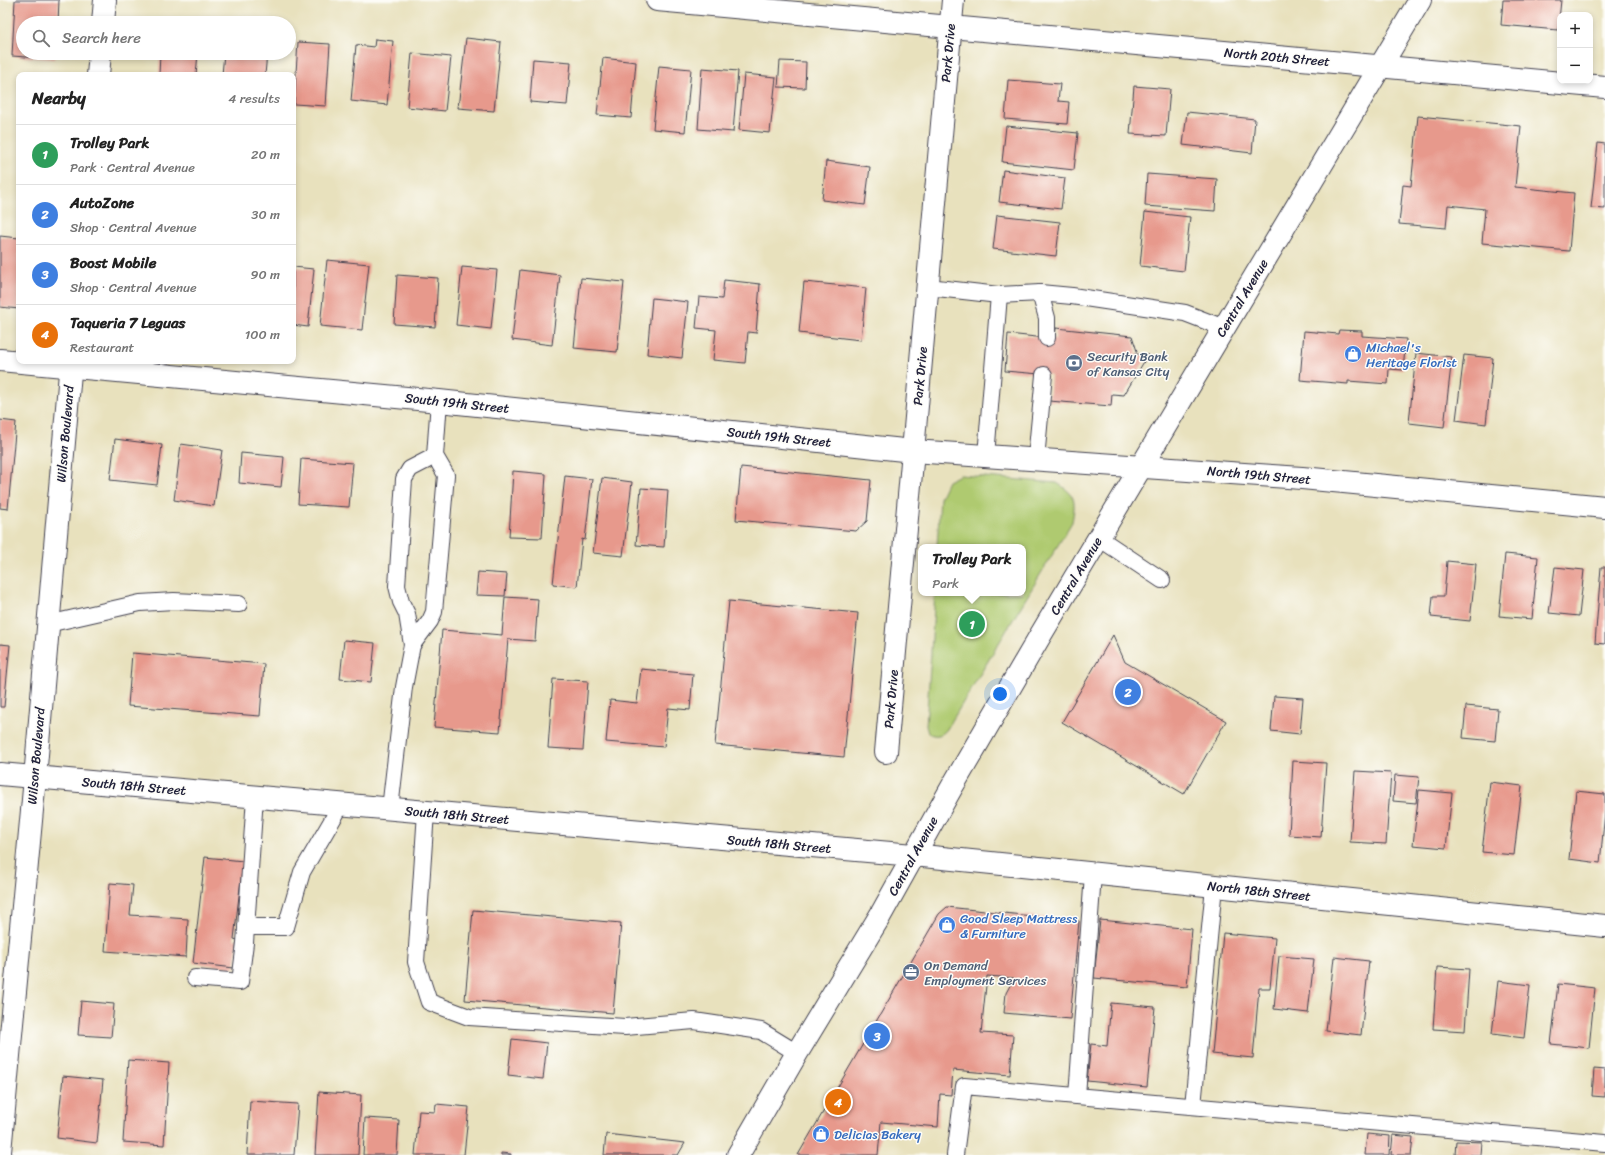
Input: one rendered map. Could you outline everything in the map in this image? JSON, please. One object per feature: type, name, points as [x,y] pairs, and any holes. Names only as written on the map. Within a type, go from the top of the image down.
[{"type":"street","points":[[104,16],[105,0]]},
{"type":"street","name":"North 20th Street","points":[[657,0],[1605,87]]},
{"type":"street","name":"Park Drive","points":[[886,752],[953,0]]},
{"type":"street","name":"Central Avenue","points":[[738,1155],[797,1053],[880,916],[913,855],[1141,466],[1420,0]]},
{"type":"street","points":[[98,72],[99,60]]},
{"type":"street","name":"South 19th Street","points":[[0,360],[16,361]]},
{"type":"street","name":"Wilson Boulevard","points":[[0,1152],[35,778],[71,364]]},
{"type":"street","name":"South 19th Street","points":[[81,364],[913,451]]},
{"type":"street","name":"North 19th Street","points":[[913,451],[1302,478],[1605,507]]},
{"type":"street","name":"South 18th Street","points":[[0,774],[913,855]]},
{"type":"street","name":"North 18th Street","points":[[913,855],[1605,926]]},
{"type":"lane","points":[[928,287],[999,295],[1040,293],[1072,296],[1184,313],[1224,328]]},
{"type":"lane","points":[[1040,293],[1048,318],[1047,338]]},
{"type":"lane","points":[[986,456],[999,295]]},
{"type":"lane","points":[[1036,459],[1044,375]]},
{"type":"lane","points":[[412,645],[430,622],[434,612],[446,475],[434,456],[439,401]]},
{"type":"lane","points":[[390,809],[404,687],[412,645],[407,614],[401,602],[397,586],[404,479],[410,469],[434,456]]},
{"type":"lane","points":[[1099,538],[1162,580]]},
{"type":"lane","points":[[48,624],[140,603],[174,601],[239,604]]},
{"type":"lane","points":[[195,978],[240,982],[246,927],[255,797]]},
{"type":"lane","points":[[246,927],[286,928],[302,872],[341,805]]},
{"type":"lane","points":[[426,812],[416,962],[429,1002],[469,1017],[625,1027],[694,1021],[702,1022],[761,1031],[797,1053]]},
{"type":"lane","points":[[1077,1096],[1093,874]]},
{"type":"lane","points":[[1193,1106],[1214,886]]},
{"type":"lane","points":[[955,1155],[964,1086],[1605,1143]]},
{"type":"green space","points":[[960,475],[1057,483],[1071,495],[1074,508],[1072,522],[947,729],[941,734],[933,735],[928,733],[926,726],[935,596],[1026,596],[1026,544],[937,544],[940,498],[948,481]]},
{"type":"building","points":[[15,0],[59,0],[58,16],[16,16],[16,56],[12,56]]},
{"type":"building","points":[[1503,0],[1561,0],[1560,12],[1557,12],[1557,30],[1501,25]]},
{"type":"building","points":[[466,38],[501,42],[494,111],[458,108]]},
{"type":"building","points":[[375,39],[393,41],[387,105],[351,101],[356,45],[374,47]]},
{"type":"building","points":[[298,42],[330,44],[326,106],[296,104]]},
{"type":"building","points":[[412,53],[451,57],[445,111],[407,107]]},
{"type":"building","points":[[603,58],[636,62],[631,118],[597,115]]},
{"type":"building","points":[[533,59],[571,62],[567,105],[530,102]]},
{"type":"building","points":[[160,60],[197,60],[196,72],[159,72]]},
{"type":"building","points":[[223,60],[266,60],[265,72],[222,72]]},
{"type":"building","points":[[780,61],[806,62],[805,88],[778,87]]},
{"type":"building","points":[[659,66],[691,69],[685,132],[653,129]]},
{"type":"building","points":[[702,68],[738,71],[733,132],[698,129]]},
{"type":"building","points":[[744,74],[776,77],[770,133],[739,130]]},
{"type":"building","points":[[1008,80],[1060,84],[1058,101],[1069,102],[1067,124],[1005,119]]},
{"type":"building","points":[[1134,86],[1170,89],[1166,136],[1130,134]]},
{"type":"building","points":[[1187,112],[1255,119],[1252,153],[1183,145]]},
{"type":"building","points":[[1418,116],[1521,126],[1515,187],[1574,193],[1569,251],[1482,243],[1485,209],[1448,205],[1446,228],[1399,224],[1403,185],[1411,186]]},
{"type":"building","points":[[1006,126],[1078,133],[1074,170],[1002,162]]},
{"type":"building","points":[[1598,143],[1605,144],[1605,209],[1591,208]]},
{"type":"building","points":[[826,161],[870,167],[865,205],[822,200]]},
{"type":"building","points":[[1003,170],[1065,178],[1061,209],[999,202]]},
{"type":"building","points":[[1147,174],[1217,179],[1215,211],[1145,206]]},
{"type":"building","points":[[1145,212],[1190,217],[1184,271],[1140,266]]},
{"type":"building","points":[[997,215],[1060,222],[1056,256],[993,249]]},
{"type":"building","points":[[0,236],[16,238],[16,309],[0,307]]},
{"type":"building","points":[[327,260],[369,264],[362,330],[320,326]]},
{"type":"building","points":[[296,267],[314,269],[308,327],[296,325]]},
{"type":"building","points":[[462,267],[497,270],[491,329],[456,325]]},
{"type":"building","points":[[520,270],[560,275],[552,345],[512,340]]},
{"type":"building","points":[[397,275],[438,278],[435,327],[394,324]]},
{"type":"building","points":[[581,278],[624,282],[617,352],[574,348]]},
{"type":"building","points":[[724,280],[760,284],[756,333],[748,332],[745,363],[713,360],[716,330],[696,328],[699,297],[722,299]]},
{"type":"building","points":[[804,282],[866,288],[861,340],[799,333]]},
{"type":"building","points":[[652,298],[688,302],[682,358],[647,354]]},
{"type":"building","name":"Security Bank of Kansas City","points":[[1056,328],[1132,336],[1137,351],[1135,354],[1148,355],[1124,395],[1112,394],[1111,406],[1049,401],[1051,375],[1005,371],[1008,334],[1055,339]]},
{"type":"building","name":"Michael's Heritage Florist","points":[[1339,330],[1362,331],[1362,336],[1406,339],[1403,370],[1389,369],[1388,384],[1348,381],[1348,384],[1300,380],[1304,331],[1338,334]]},
{"type":"building","points":[[1416,353],[1452,357],[1444,427],[1409,423]]},
{"type":"building","points":[[1464,355],[1493,358],[1486,424],[1456,420]]},
{"type":"building","points":[[0,420],[16,422],[8,509],[0,508]]},
{"type":"building","points":[[115,439],[162,445],[157,485],[110,480]]},
{"type":"building","points":[[181,444],[222,450],[214,506],[174,500]]},
{"type":"building","points":[[241,453],[284,457],[281,487],[239,483]]},
{"type":"building","points":[[301,459],[353,463],[349,507],[298,504]]},
{"type":"building","points":[[741,467],[871,480],[867,521],[856,531],[736,520]]},
{"type":"building","points":[[513,471],[546,474],[542,538],[509,537]]},
{"type":"building","points":[[565,476],[592,479],[585,540],[582,539],[577,587],[553,584]]},
{"type":"building","points":[[602,478],[632,482],[623,556],[593,553]]},
{"type":"building","points":[[641,488],[668,490],[664,547],[636,545]]},
{"type":"building","points":[[1505,554],[1538,557],[1532,619],[1499,616]]},
{"type":"building","points":[[1447,561],[1476,564],[1470,621],[1431,617],[1433,596],[1444,596]]},
{"type":"building","points":[[1555,567],[1584,570],[1579,616],[1549,613]]},
{"type":"building","points":[[1601,567],[1605,567],[1605,644],[1595,643]]},
{"type":"building","points":[[478,572],[507,574],[505,596],[476,595]]},
{"type":"building","points":[[505,597],[538,599],[535,641],[508,639],[500,732],[434,727],[442,630],[502,635]]},
{"type":"building","points":[[729,601],[858,613],[844,757],[715,745]]},
{"type":"building","points":[[1113,635],[1125,662],[1226,721],[1184,794],[1062,722]]},
{"type":"building","points":[[344,640],[375,643],[371,682],[340,679]]},
{"type":"building","points":[[0,644],[10,645],[4,707],[0,707]]},
{"type":"building","points":[[132,653],[264,664],[260,716],[128,706]]},
{"type":"building","points":[[641,669],[693,674],[690,710],[668,708],[664,747],[606,742],[610,700],[637,703]]},
{"type":"building","points":[[553,679],[588,681],[583,750],[548,748]]},
{"type":"building","points":[[1274,696],[1303,698],[1300,734],[1271,731]]},
{"type":"building","points":[[1466,706],[1498,709],[1495,741],[1463,738]]},
{"type":"building","points":[[1293,761],[1326,763],[1321,837],[1289,835]]},
{"type":"building","points":[[1355,771],[1391,773],[1386,844],[1350,842]]},
{"type":"building","points":[[1395,775],[1419,777],[1416,803],[1393,801]]},
{"type":"building","points":[[1490,782],[1522,786],[1514,855],[1482,852]]},
{"type":"building","points":[[1419,790],[1452,793],[1446,848],[1413,845]]},
{"type":"building","points":[[1576,791],[1605,794],[1605,812],[1600,863],[1569,859]]},
{"type":"building","points":[[205,857],[243,861],[234,939],[238,940],[234,968],[193,963]]},
{"type":"building","points":[[110,883],[133,885],[130,915],[188,919],[186,957],[105,951]]},
{"type":"building","points":[[947,907],[1079,921],[1070,1019],[1004,1013],[1006,993],[1014,978],[987,976],[981,1033],[1013,1035],[1010,1075],[953,1070],[951,1095],[940,1094],[938,1127],[881,1122],[878,1155],[798,1155],[939,914]]},
{"type":"building","points":[[473,910],[621,923],[613,1013],[465,1000]]},
{"type":"building","points":[[1100,920],[1192,929],[1187,987],[1094,978]]},
{"type":"building","points":[[1223,933],[1275,938],[1270,988],[1259,988],[1253,1058],[1212,1054]]},
{"type":"building","points":[[1279,956],[1314,959],[1308,1013],[1274,1009]]},
{"type":"building","points":[[1334,957],[1369,961],[1361,1035],[1326,1031]]},
{"type":"building","points":[[1437,967],[1469,969],[1465,1031],[1433,1029]]},
{"type":"building","points":[[1498,981],[1530,985],[1524,1038],[1492,1034]]},
{"type":"building","points":[[1558,984],[1595,988],[1589,1048],[1551,1044]]},
{"type":"building","points":[[81,1001],[114,1004],[111,1037],[78,1035]]},
{"type":"building","points":[[1111,1003],[1155,1007],[1147,1087],[1087,1081],[1091,1044],[1107,1046]]},
{"type":"building","points":[[512,1039],[547,1043],[543,1079],[508,1075]]},
{"type":"building","points":[[128,1060],[169,1063],[164,1145],[123,1142]]},
{"type":"building","points":[[1594,1069],[1605,1070],[1605,1097],[1592,1096]]},
{"type":"building","points":[[63,1076],[103,1080],[97,1143],[57,1138]]},
{"type":"building","points":[[319,1092],[361,1095],[358,1155],[315,1155]]},
{"type":"building","points":[[250,1101],[298,1104],[294,1155],[247,1155]]},
{"type":"building","points":[[436,1104],[469,1107],[464,1155],[415,1155],[419,1111],[435,1112]]},
{"type":"building","points":[[365,1118],[399,1120],[397,1155],[363,1155]]},
{"type":"building","points":[[606,1134],[685,1143],[678,1155],[604,1155]]},
{"type":"building","points":[[1367,1134],[1390,1136],[1389,1155],[1365,1155]]},
{"type":"building","points":[[1393,1135],[1413,1137],[1411,1155],[1391,1155]]},
{"type":"building","points":[[1456,1141],[1482,1142],[1481,1155],[1455,1155]]},
{"type":"building","points":[[501,1153],[511,1154],[511,1155],[501,1155]]},
{"type":"place","name":"Michael's Heritage Florist","points":[[1353,354]]},
{"type":"place","name":"Security Bank of Kansas City","points":[[1074,363]]},
{"type":"place","name":"Trolley Park","points":[[972,624]]},
{"type":"place","name":"AutoZone","points":[[1128,692]]},
{"type":"place","name":"Good Sleep Mattress & Furniture","points":[[947,925]]},
{"type":"place","name":"On Demand Employment Services","points":[[911,972]]},
{"type":"place","name":"Boost Mobile","points":[[877,1036]]},
{"type":"place","name":"Taqueria 7 Leguas","points":[[838,1102]]},
{"type":"place","name":"Delicias Bakery","points":[[821,1134]]}]
